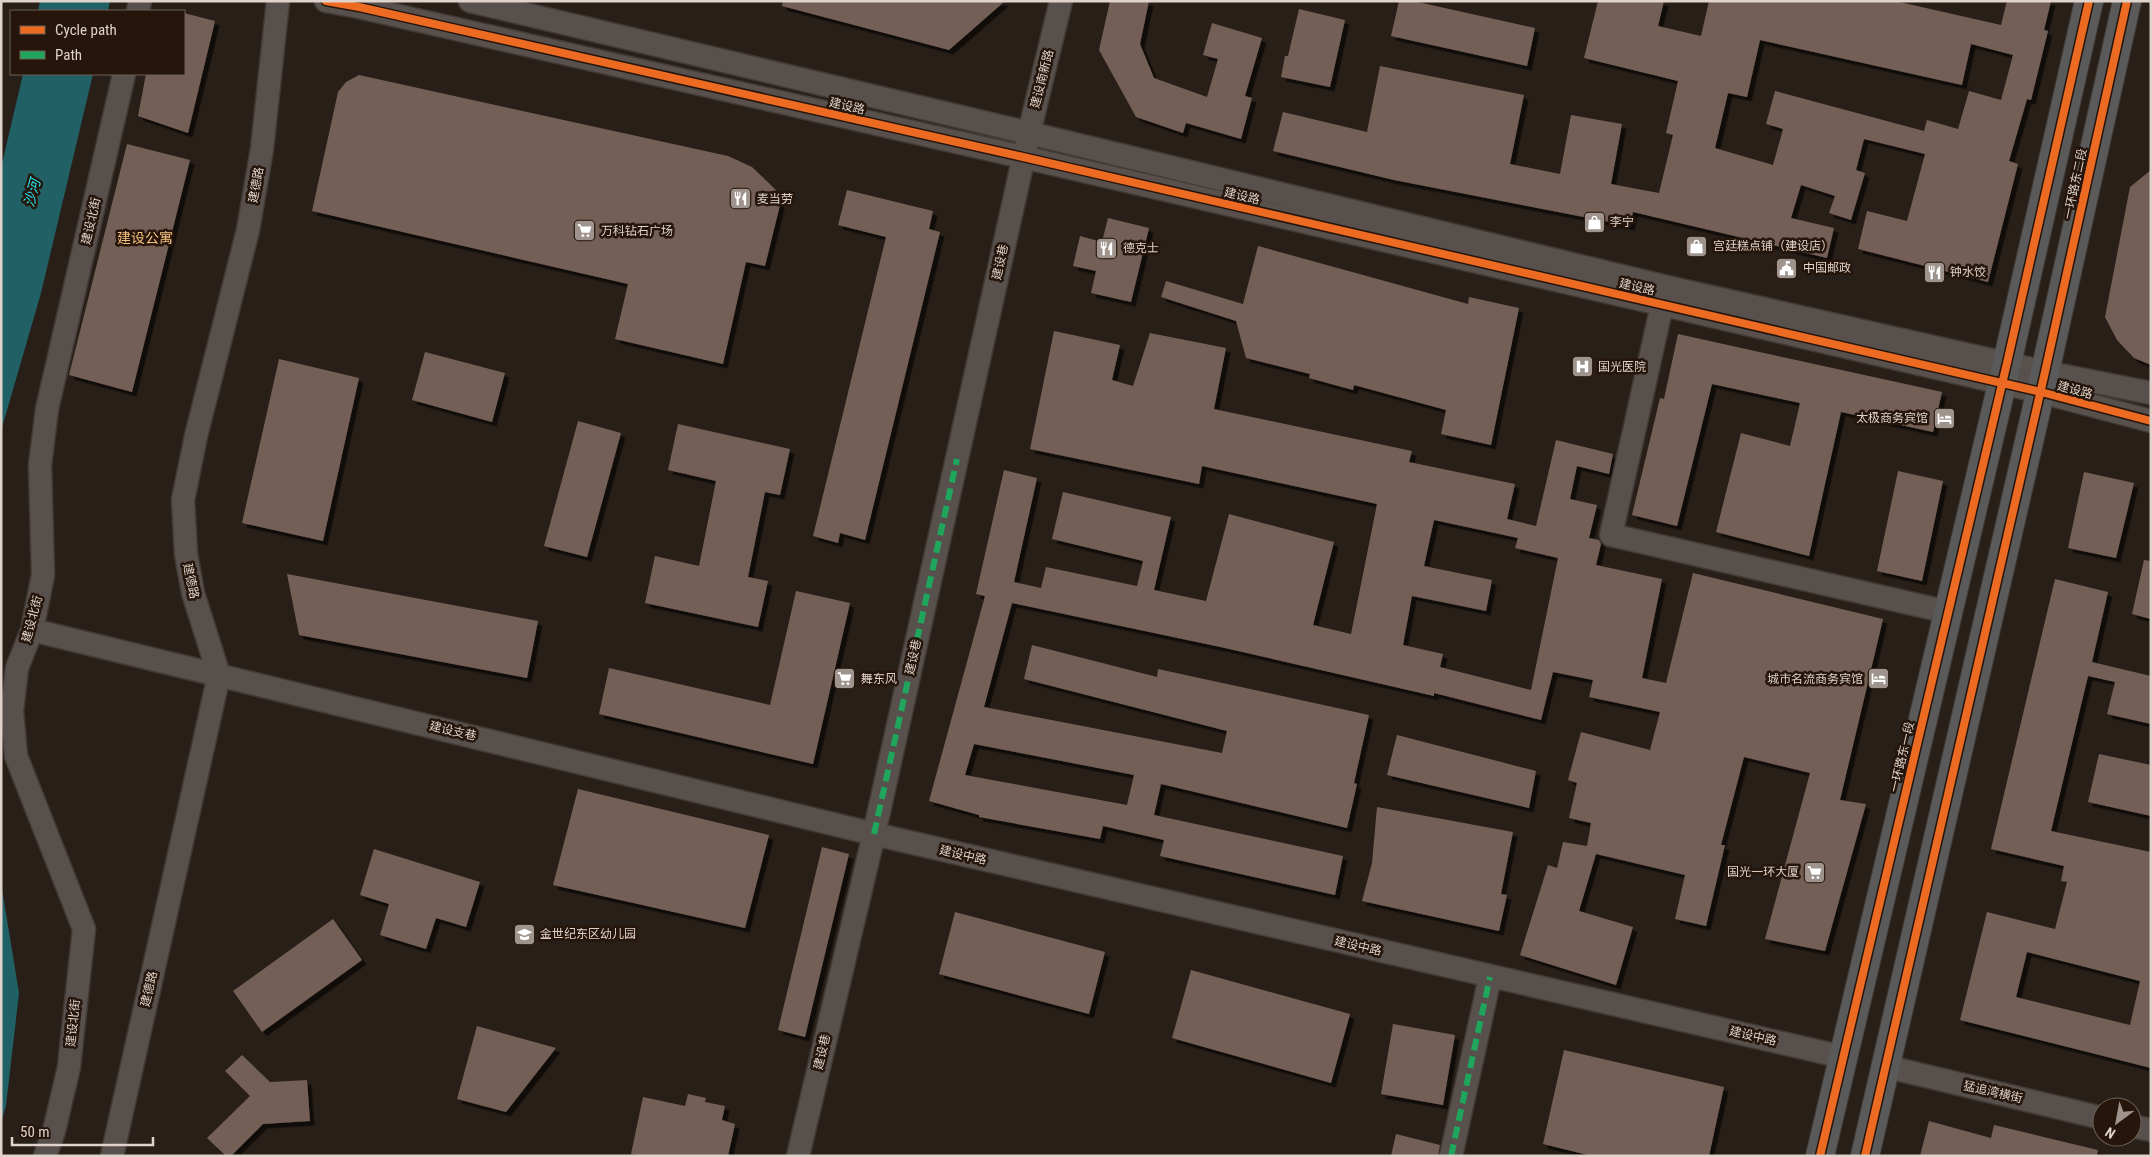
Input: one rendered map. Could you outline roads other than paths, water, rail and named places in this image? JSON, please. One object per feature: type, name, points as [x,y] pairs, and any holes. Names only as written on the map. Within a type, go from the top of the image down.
[{"type":"main road","points":[[2005,373],[2089,1]]},
{"type":"main road","name":"一环路东二段","points":[[2043,382],[2127,1]]},
{"type":"main road","name":"一环路东一段","points":[[1820,1156],[2005,373]]},
{"type":"main road","points":[[1865,1156],[1884,1066],[2043,382]]},
{"type":"street","name":"建德路","points":[[112,1156],[219,675],[193,593],[186,554],[183,500],[196,436],[248,230],[262,149],[278,1]]},
{"type":"street","name":"建设路","points":[[326,1],[1023,157],[1662,305],[2005,373]]},
{"type":"street","name":"建设路","points":[[470,1],[1657,284],[2043,382],[2151,421]]},
{"type":"street","name":"建设南新路","points":[[1023,157],[1061,1]]},
{"type":"street","name":"建设北街","points":[[45,1156],[54,1131],[68,1067],[84,929],[16,756],[12,711],[17,668],[32,630],[43,575],[40,465],[47,409],[124,75]]},
{"type":"street","name":"建设巷","points":[[798,1156],[874,834],[1023,157]]},
{"type":"street","points":[[1662,305],[1611,535],[1948,612]]},
{"type":"street","name":"建设路","points":[[2043,382],[2151,393]]},
{"type":"street","name":"建设支巷","points":[[32,630],[874,834]]},
{"type":"street","name":"建设中路","points":[[874,834],[1843,1057]]},
{"type":"street","points":[[1451,1156],[1490,977]]},
{"type":"street","name":"猛追湾横街","points":[[1884,1066],[2092,1116]]},
{"type":"water","points":[[40,1],[110,1],[108,10],[38,10]]},
{"type":"water","name":"沙河","points":[[23,75],[93,75],[41,293],[1,431],[1,168]]},
{"type":"water","points":[[1,883],[19,993],[6,1106],[1,1122]]},
{"type":"place","name":"麦当劳","points":[[741,199]]},
{"type":"place","name":"李宁","points":[[1594,222]]},
{"type":"place","name":"万科钻石广场","points":[[585,231]]},
{"type":"place","name":"宫廷糕点铺（建设店）","points":[[1697,246]]},
{"type":"place","name":"德克士","points":[[1107,248]]},
{"type":"place","name":"中国邮政","points":[[1787,268]]},
{"type":"place","name":"钟水饺","points":[[1934,272]]},
{"type":"place","name":"国光医院","points":[[1582,367]]},
{"type":"place","name":"太极商务宾馆","points":[[1944,418]]},
{"type":"place","name":"舞东风","points":[[845,679]]},
{"type":"place","name":"城市名流商务宾馆","points":[[1879,679]]},
{"type":"place","name":"国光一环大厦","points":[[1815,872]]},
{"type":"place","name":"金世纪东区幼儿园","points":[[524,934]]},
{"type":"district","name":"建设公寓","points":[[145,238]]}]
